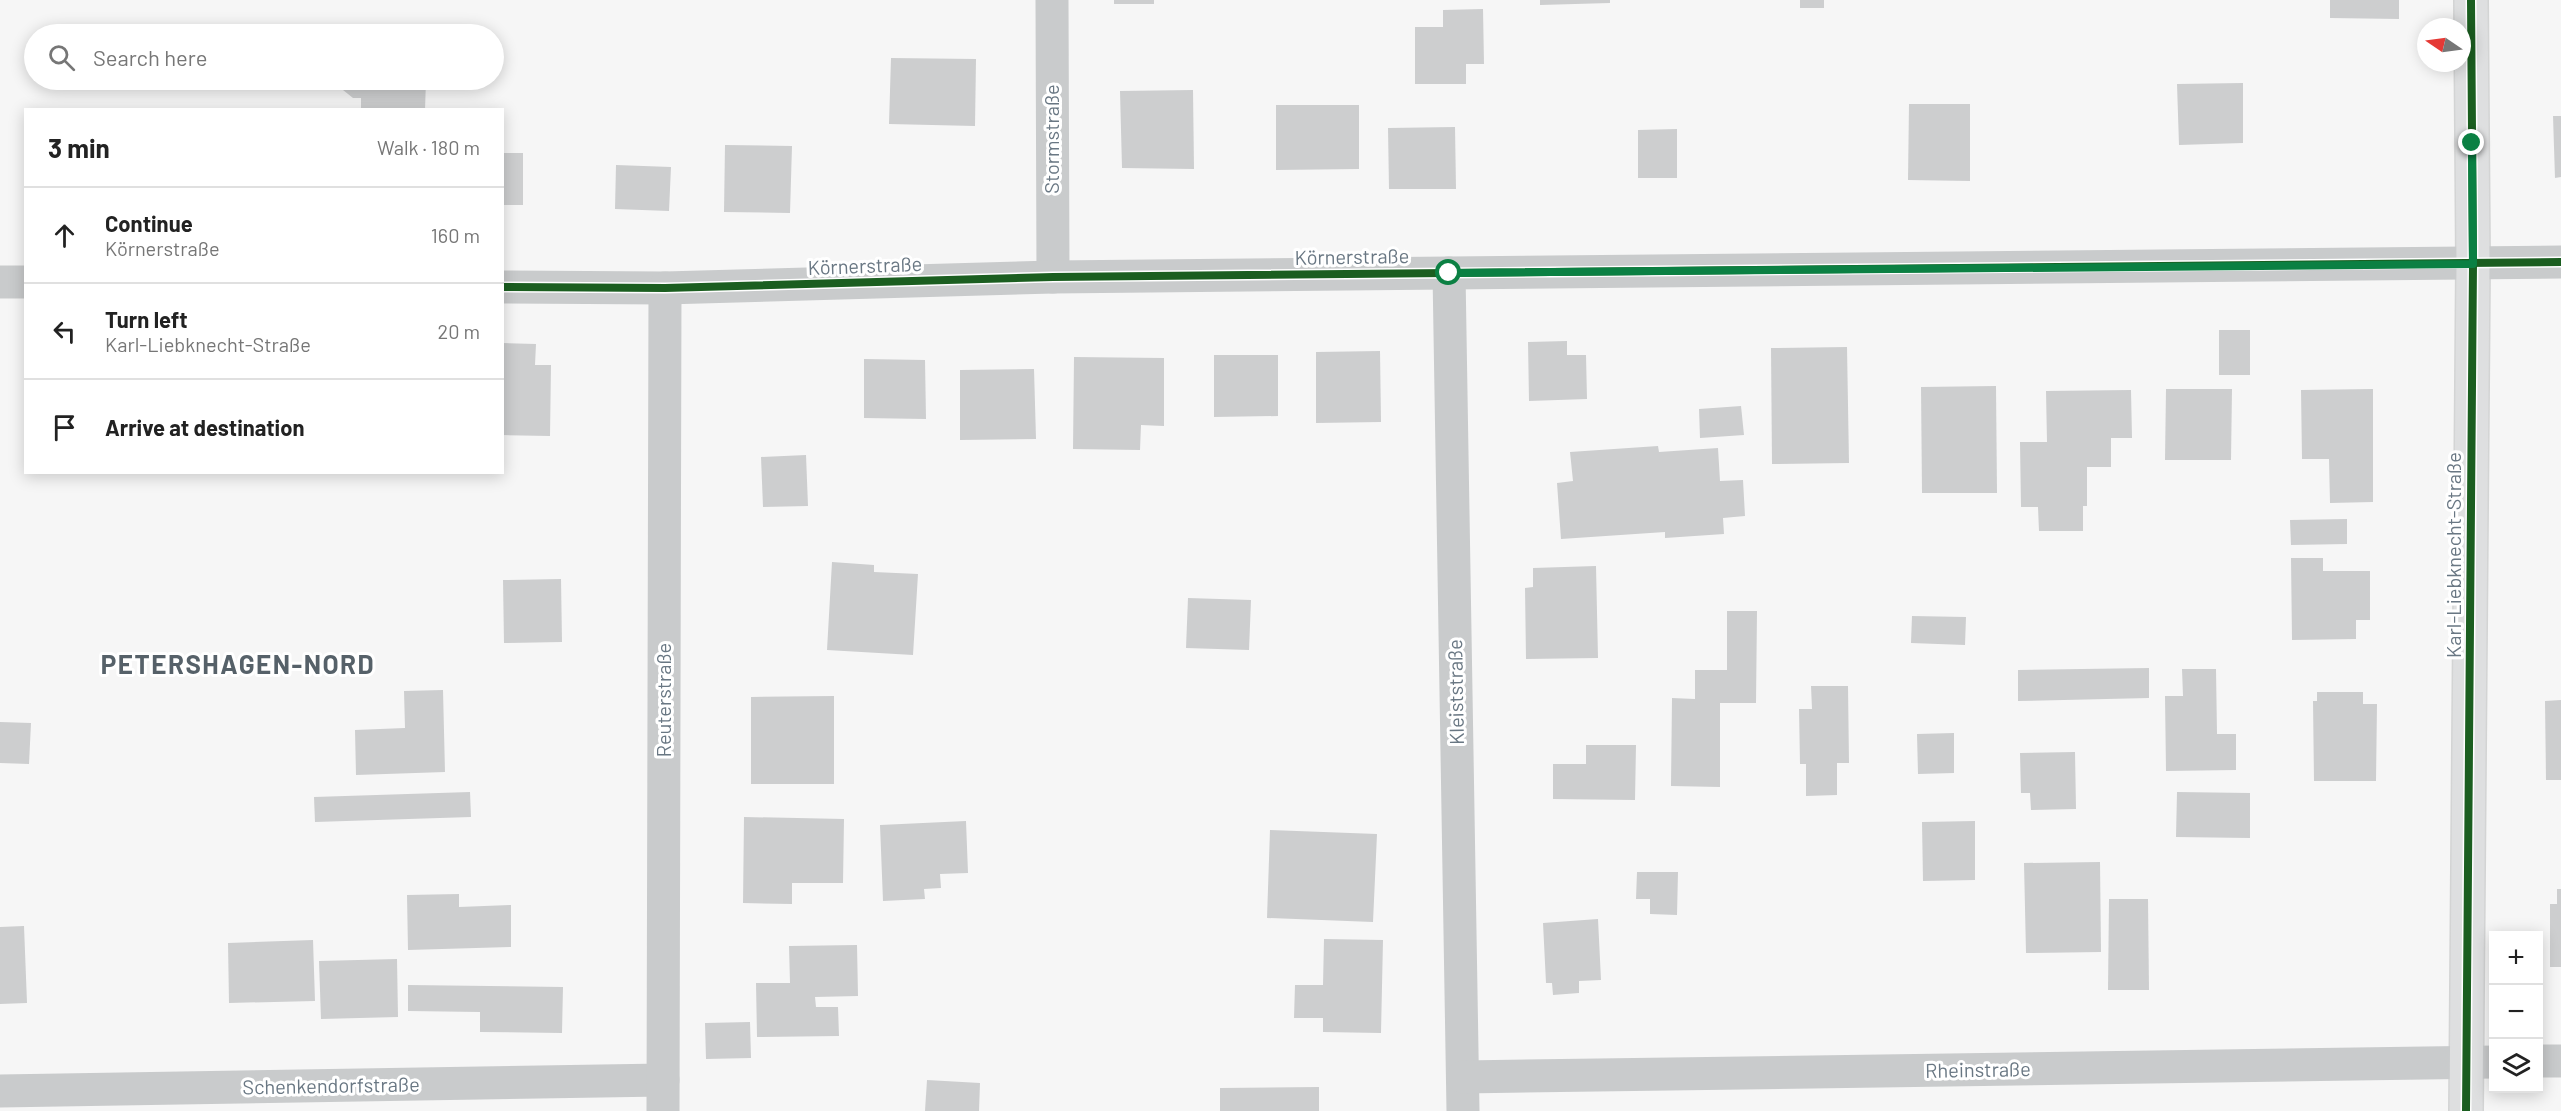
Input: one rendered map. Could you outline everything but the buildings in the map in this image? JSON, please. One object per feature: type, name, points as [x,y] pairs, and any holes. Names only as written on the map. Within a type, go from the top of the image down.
[{"type":"street","name":"Stormstraße","points":[[1052,0],[1053,277]]},
{"type":"street","name":"Karl-Liebknecht-Straße","points":[[2466,1111],[2480,1062],[2472,0]]},
{"type":"street","name":"Körnerstraße","points":[[504,287],[665,288],[1053,277],[2561,262]]},
{"type":"street","name":"Kleiststraße","points":[[1449,273],[1463,1111]]},
{"type":"street","points":[[0,282],[24,282]]},
{"type":"street","name":"Reuterstraße","points":[[663,1096],[665,288]]},
{"type":"street","points":[[2543,1061],[2561,1061]]},
{"type":"street","name":"Rheinstraße","points":[[1463,1077],[2480,1062]]},
{"type":"street","name":"Schenkendorfstraße","points":[[0,1091],[663,1096]]},
{"type":"cycle path","points":[[2466,1111],[2473,264],[2471,0]]},
{"type":"cycle path","points":[[504,287],[665,288],[1053,277],[2561,262]]},
{"type":"district","name":"PETERSHAGEN-NORD","points":[[238,665]]},
{"type":"route","points":[[1449,273],[2473,264],[2472,143]]}]
